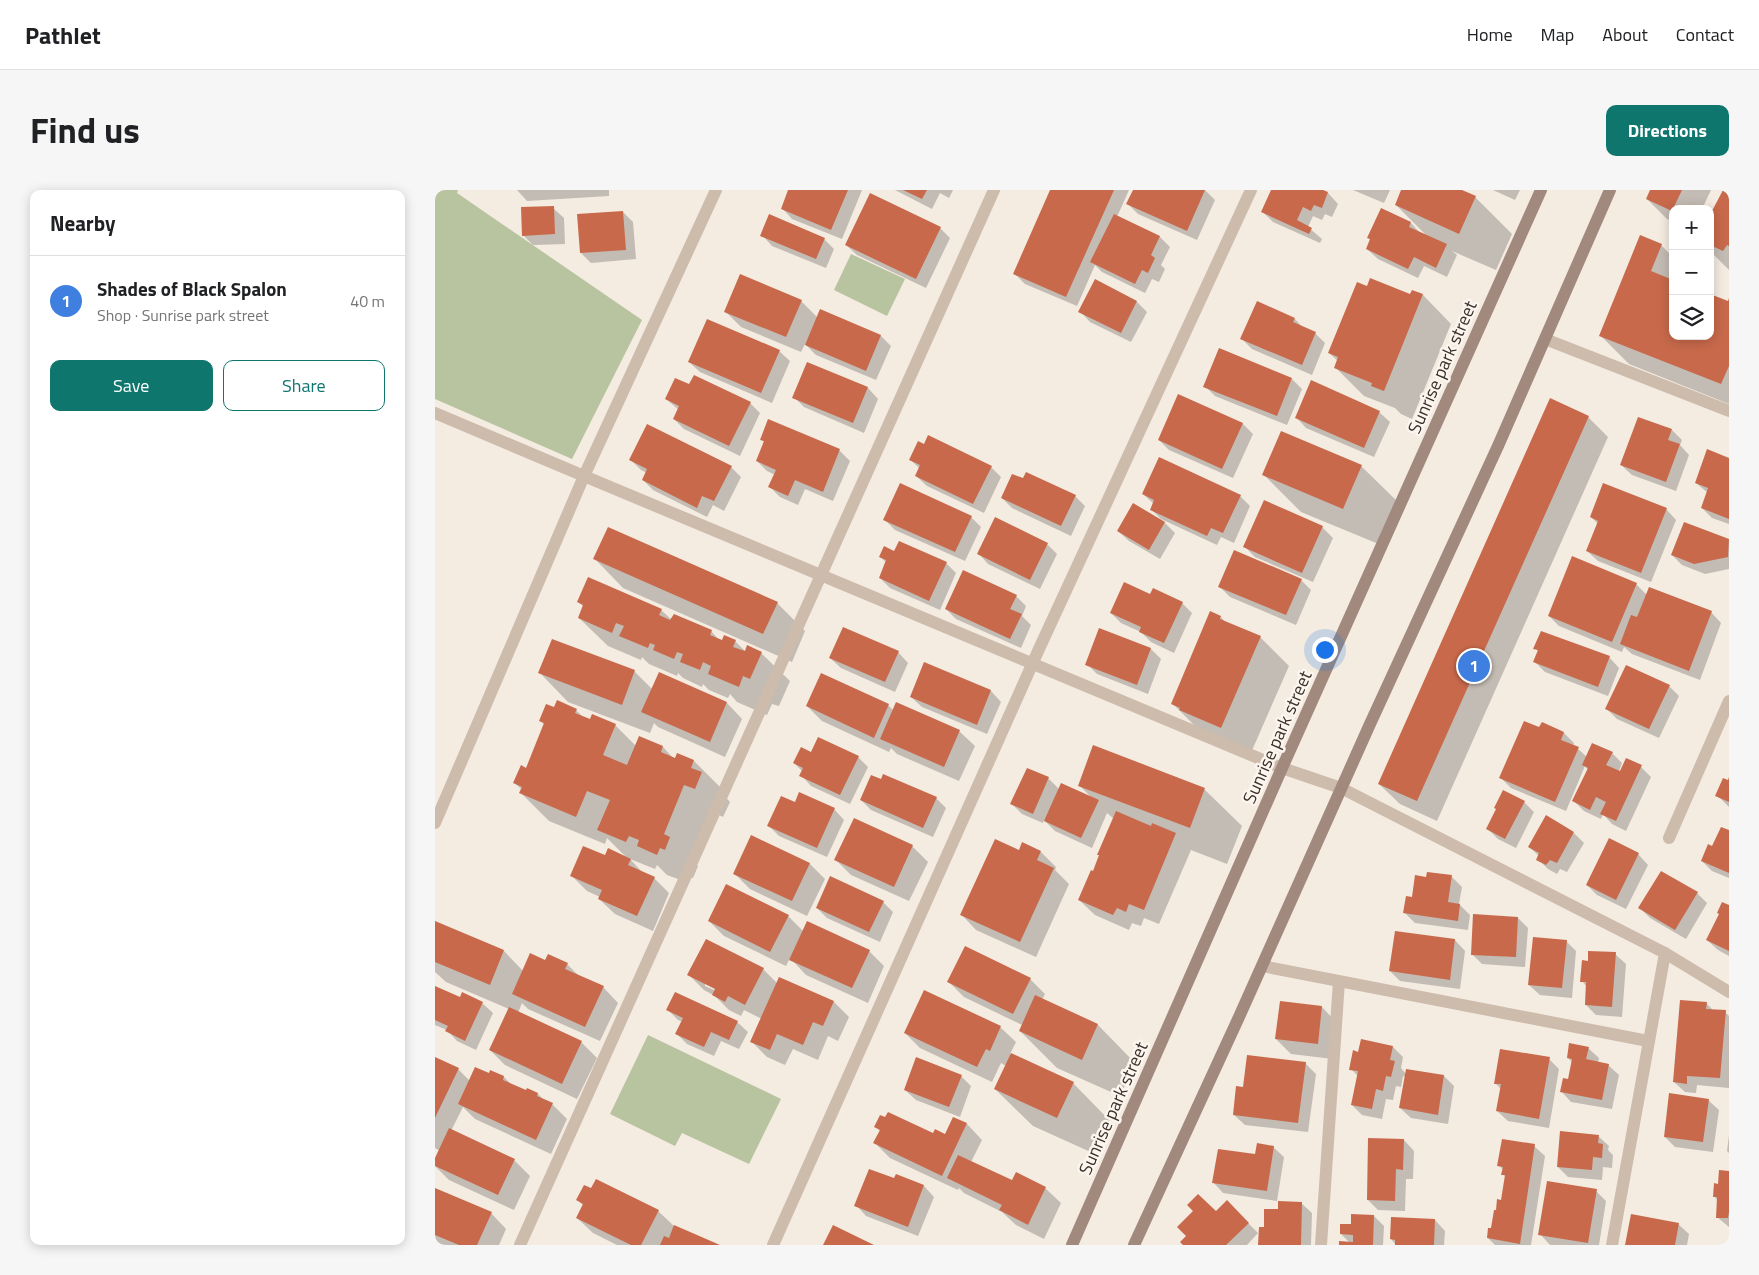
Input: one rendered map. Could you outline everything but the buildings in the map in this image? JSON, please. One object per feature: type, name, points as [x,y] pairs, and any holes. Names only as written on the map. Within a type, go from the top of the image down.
[{"type":"main road","name":"Sunrise park street","points":[[1072,1245],[1282,768],[1541,190]]},
{"type":"main road","points":[[1133,1245],[1498,446],[1610,190]]},
{"type":"street","points":[[435,823],[584,476],[716,190]]},
{"type":"street","points":[[520,1245],[994,190]]},
{"type":"street","points":[[773,1245],[1033,664],[1251,190]]},
{"type":"street","points":[[1545,339],[1729,411]]},
{"type":"street","points":[[435,413],[1282,768],[1341,788],[1665,953],[1729,992]]},
{"type":"street","points":[[1669,838],[1729,701]]},
{"type":"street","points":[[1612,1245],[1665,953]]},
{"type":"street","points":[[1262,966],[1648,1041]]},
{"type":"street","points":[[1321,1245],[1339,981]]},
{"type":"green space","points":[[435,190],[458,190],[457,193],[642,320],[572,459],[435,399]]},
{"type":"green space","points":[[851,254],[905,279],[887,316],[834,290]]},
{"type":"green space","points":[[648,1035],[781,1099],[749,1164],[682,1133],[675,1146],[610,1114]]},
{"type":"place","name":"Shades of Black Spalon","points":[[1474,666]]}]
